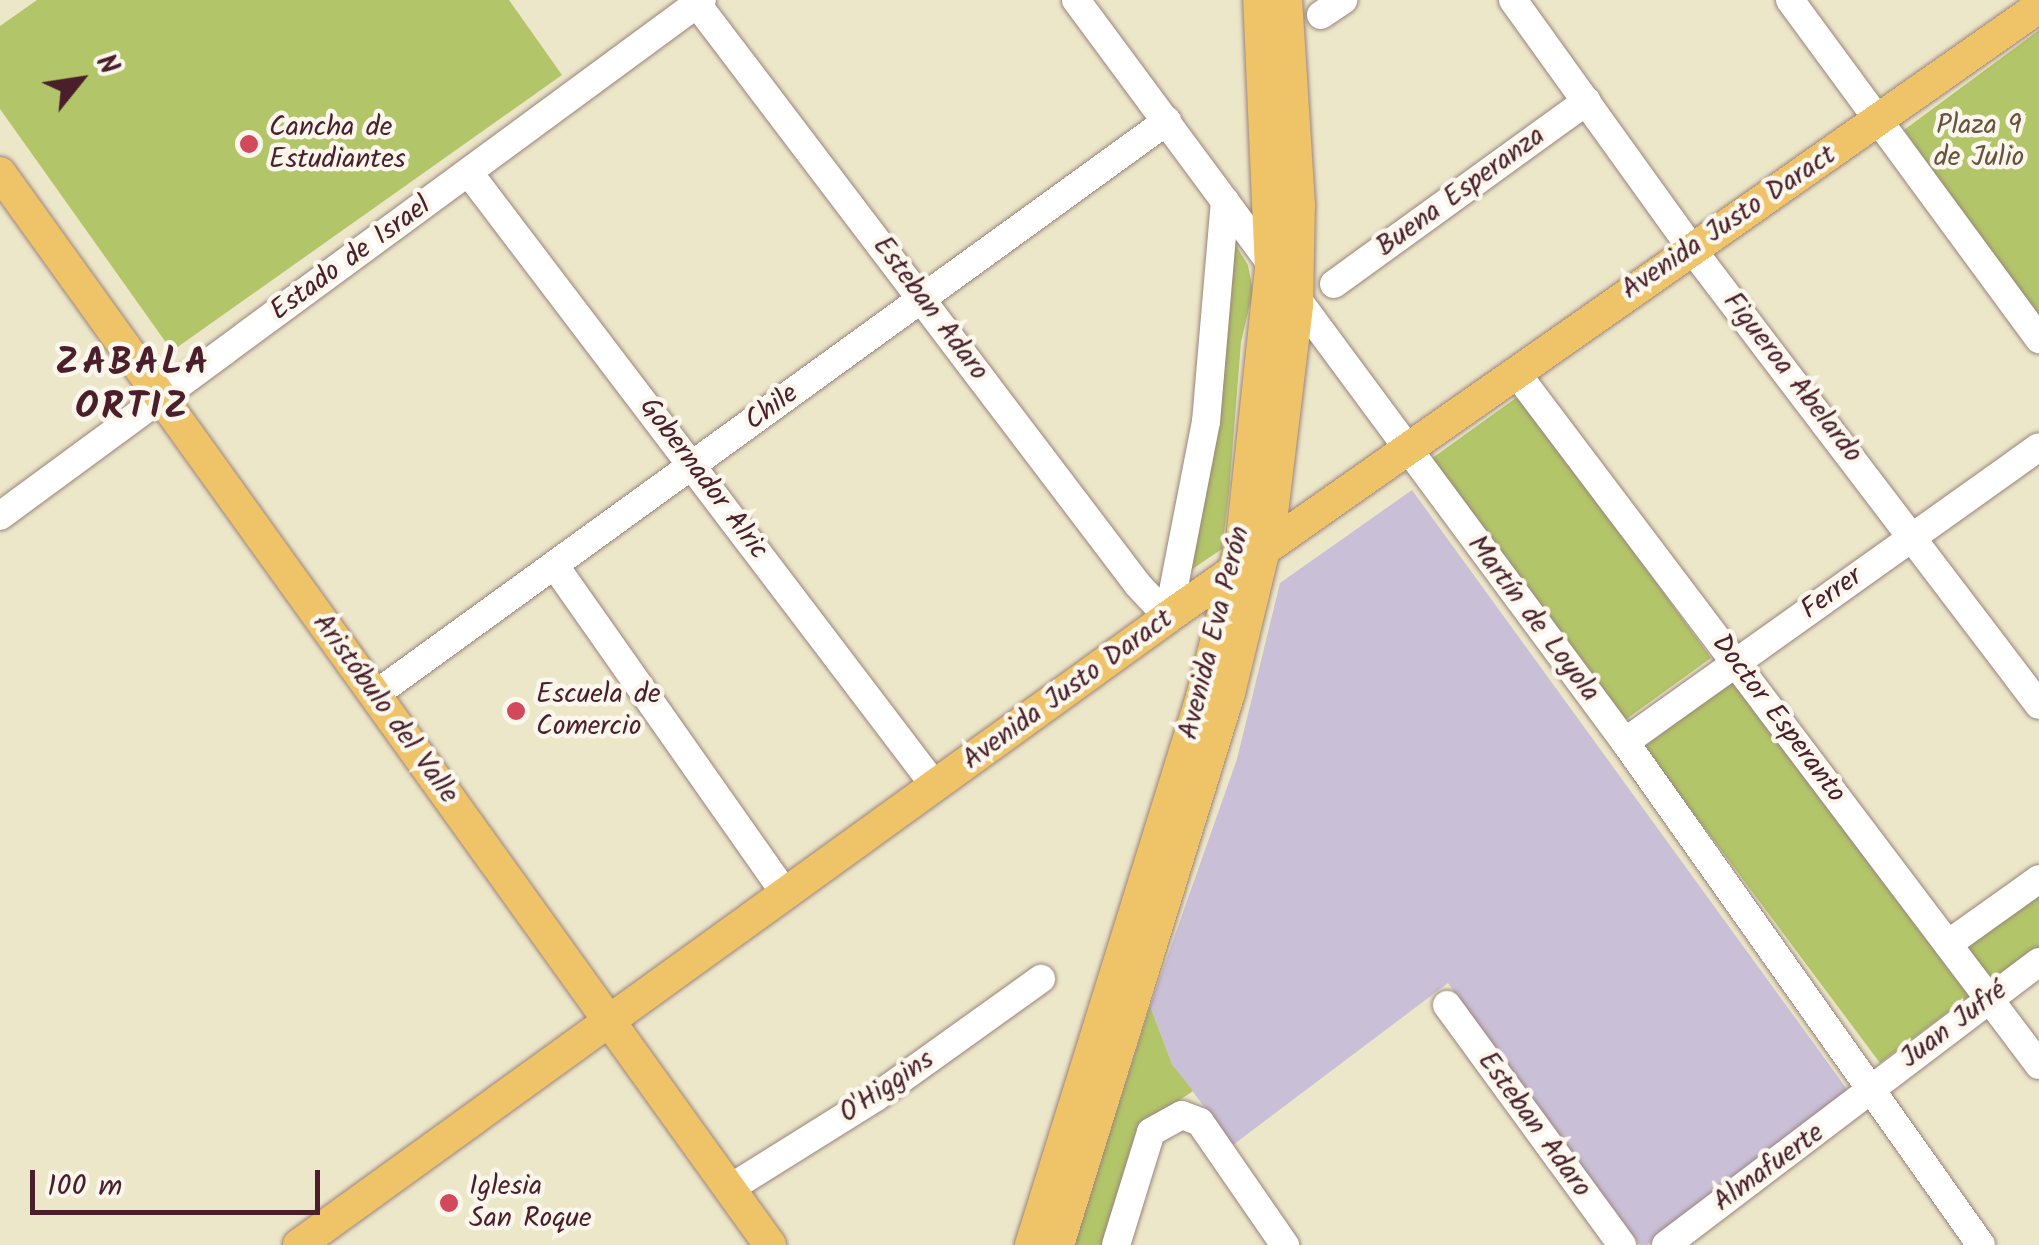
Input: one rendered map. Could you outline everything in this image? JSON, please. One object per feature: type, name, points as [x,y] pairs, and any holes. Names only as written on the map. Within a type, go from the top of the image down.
[{"type":"main road","name":"Avenida Eva Perón","points":[[1031,1245],[1202,697],[1234,573],[1271,270],[1259,0]]},
{"type":"main road","name":"Avenida Eva Perón","points":[[1058,1245],[1229,693],[1262,553],[1297,304],[1299,205],[1286,0]]},
{"type":"main road","name":"Avenida Justo Daract","points":[[299,1245],[1168,616],[2039,7]]},
{"type":"main road","name":"Aristóbulo del Valle","points":[[0,173],[770,1245]]},
{"type":"street","name":"Martín de Loyola","points":[[1076,0],[1225,201],[1271,270],[1625,742],[1981,1245]]},
{"type":"street","name":"Figueroa Abelardo","points":[[1513,0],[1691,248],[2039,705]]},
{"type":"street","points":[[1790,0],[2039,338]]},
{"type":"street","name":"Estado de Israel","points":[[0,516],[698,1]]},
{"type":"street","name":"Esteban Adaro","points":[[698,1],[1138,586],[1168,616]]},
{"type":"street","name":"Buena Esperanza","points":[[1334,284],[1587,101]]},
{"type":"street","name":"Chile","points":[[376,694],[1166,121]]},
{"type":"street","name":"Gobernador Alric","points":[[469,173],[935,786]]},
{"type":"street","name":"Avenida Eva Perón","points":[[1168,616],[1206,422],[1225,201]]},
{"type":"street","name":"Doctor Esperanto","points":[[1516,374],[2039,1065]]},
{"type":"street","name":"Ferrer","points":[[1625,742],[2039,447]]},
{"type":"street","points":[[555,566],[786,895]]},
{"type":"street","points":[[1948,944],[2039,879]]},
{"type":"street","name":"Juan Jufré","points":[[1869,1088],[2039,962]]},
{"type":"street","name":"O'Higgins","points":[[730,1189],[876,1097],[1041,978]]},
{"type":"street","name":"Esteban Adaro","points":[[1447,1005],[1622,1245]]},
{"type":"street","name":"Almafuerte","points":[[1666,1245],[1869,1088]]},
{"type":"street","points":[[1116,1245],[1151,1132],[1182,1115],[1200,1122],[1285,1245]]},
{"type":"shaded area","points":[[1412,490],[1849,1092],[1647,1245],[1640,1245],[1448,983],[1233,1145],[1172,1064],[1150,1006],[1237,759],[1280,583]]},
{"type":"green space","points":[[37,0],[509,0],[562,75],[172,351],[0,109],[0,26]]},
{"type":"green space","name":"Plaza 9 de Julio","points":[[2039,30],[2039,321],[1904,130]]},
{"type":"green space","points":[[1230,236],[1248,265],[1253,291],[1241,342],[1222,549],[1191,570]]},
{"type":"green space","points":[[1520,395],[1711,658],[1621,723],[1431,459]]},
{"type":"green space","points":[[1732,681],[1969,996],[1880,1063],[1644,747]]},
{"type":"green space","points":[[2039,891],[2039,949],[1990,984],[1963,946]]},
{"type":"green space","points":[[1150,1006],[1172,1064],[1193,1091],[1149,1121],[1111,1245],[1074,1245]]},
{"type":"place","name":"Cancha de Estudiantes","points":[[249,144]]},
{"type":"place","name":"Escuela de Comercio","points":[[516,711]]},
{"type":"place","name":"Iglesia San Roque","points":[[449,1203]]},
{"type":"district","name":"ZABALA ORTIZ","points":[[133,387]]}]
